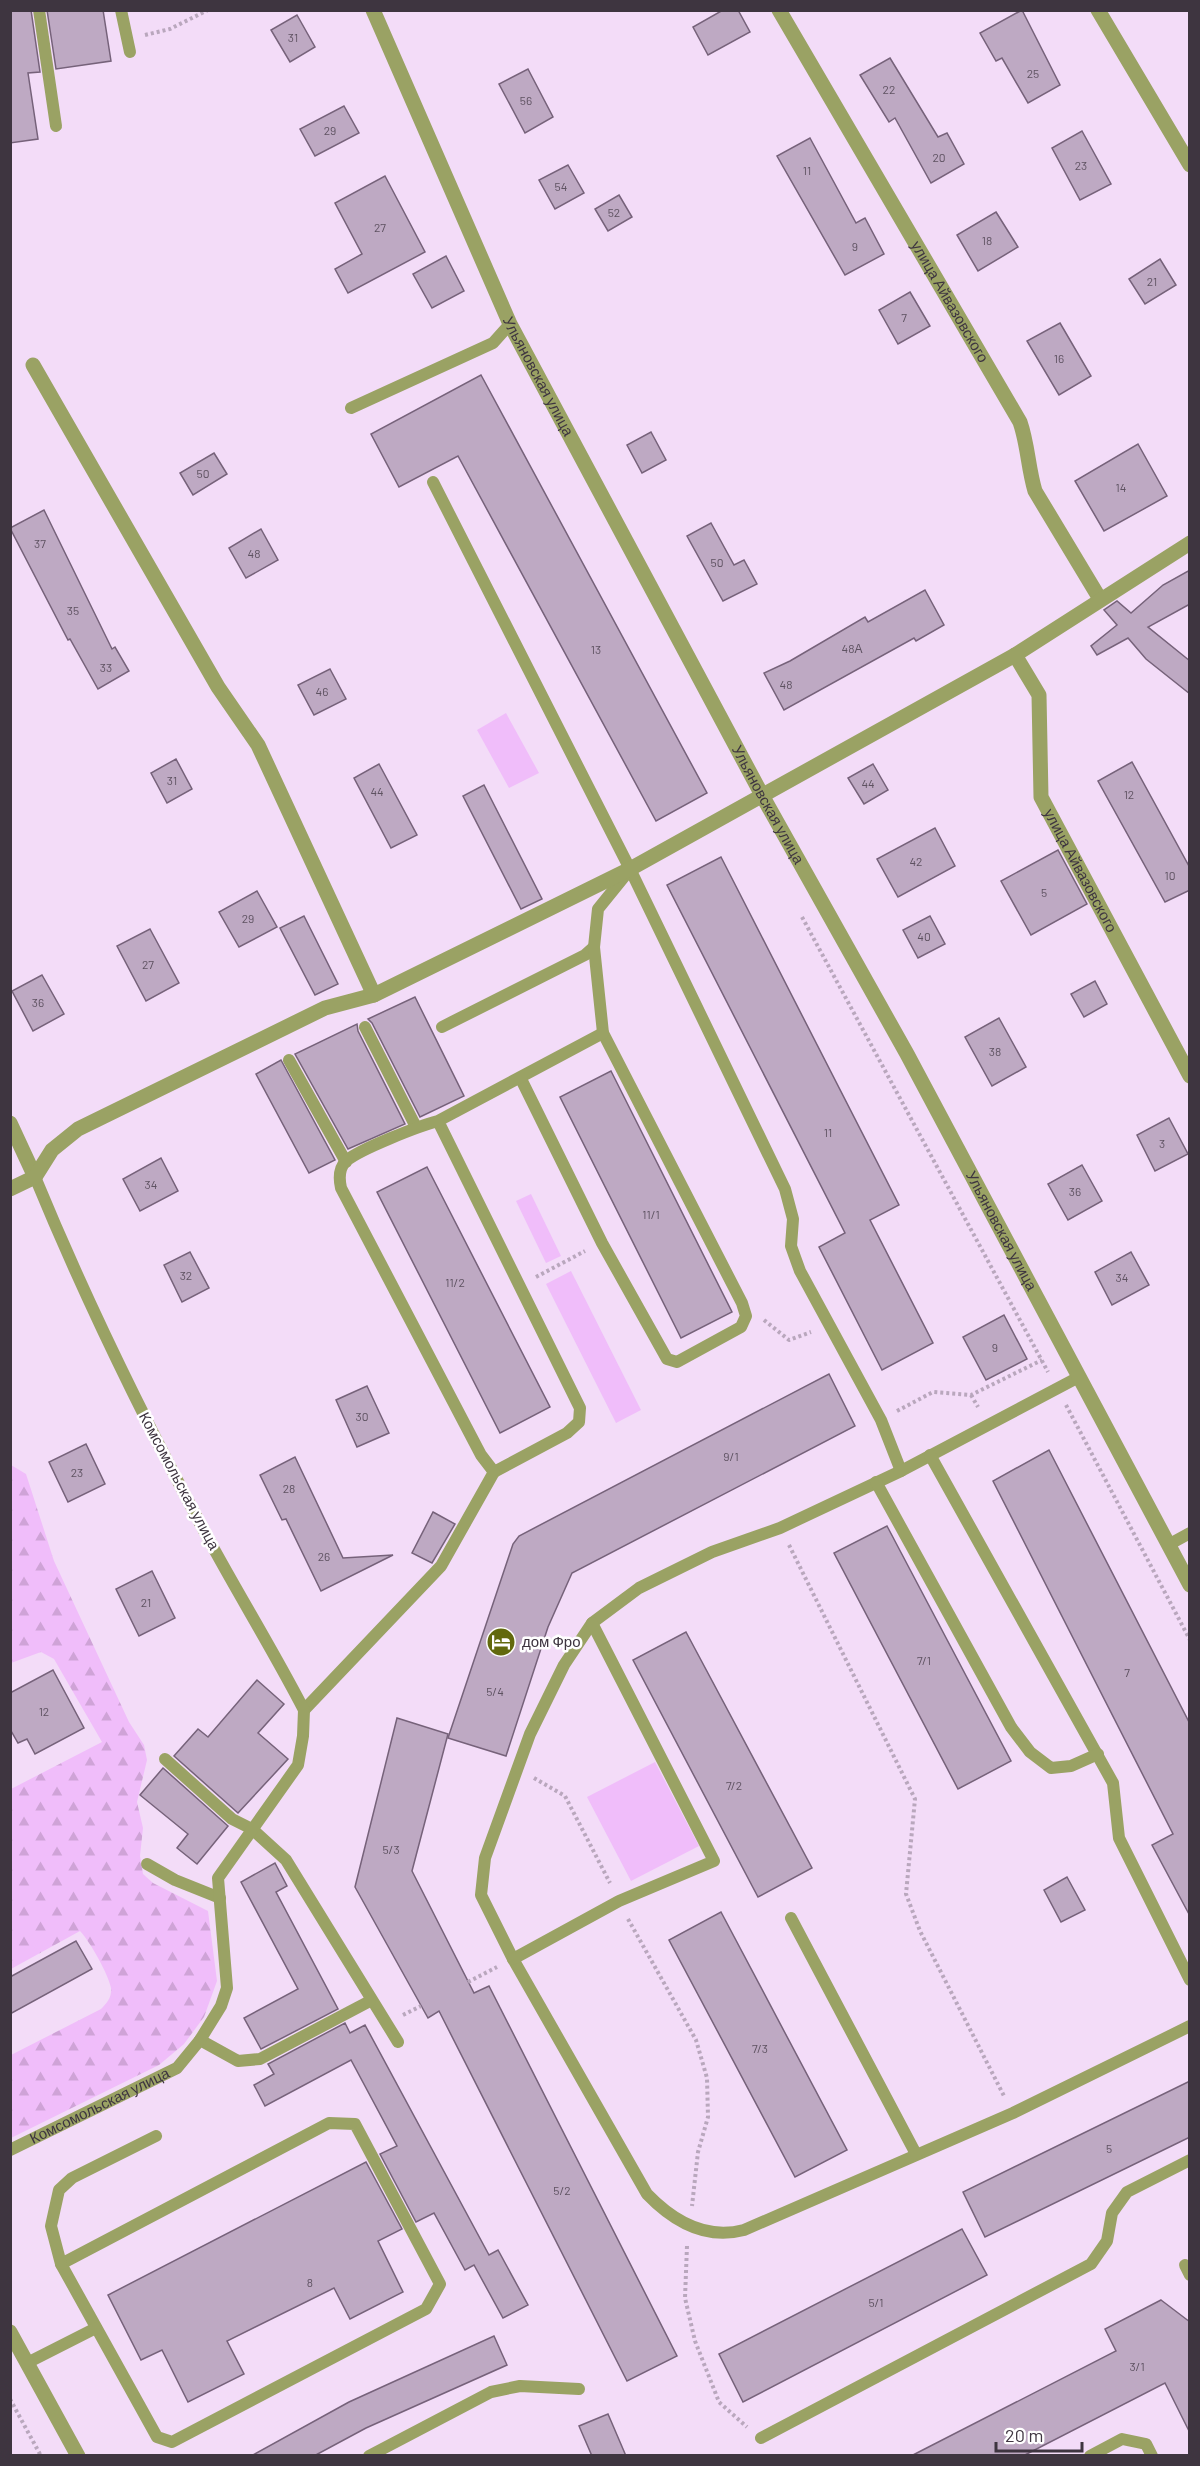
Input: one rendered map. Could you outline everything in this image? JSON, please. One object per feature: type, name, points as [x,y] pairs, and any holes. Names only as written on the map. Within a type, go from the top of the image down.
[{"type":"street","name":"Ульяновская улица","points":[[373,10],[510,324],[763,797],[907,1054],[1077,1378],[1190,1585]]},
{"type":"street","name":"улица Айвазовского","points":[[779,10],[1020,422],[1028,444],[1030,475],[1035,491],[1100,599]]},
{"type":"street","points":[[1098,10],[1190,165]]},
{"type":"street","points":[[33,365],[218,687],[258,745],[374,995]]},
{"type":"street","points":[[10,1189],[35,1177],[52,1150],[78,1129],[325,1008],[374,995],[630,869],[1015,655],[1190,543]]},
{"type":"street","name":"улица Айвазовского","points":[[1015,655],[1039,695],[1041,797],[1190,1076]]},
{"type":"street","name":"Комсомольская улица","points":[[10,1123],[35,1177]]},
{"type":"street","points":[[10,2332],[78,2456]]},
{"type":"lane","points":[[39,10],[56,126]]},
{"type":"lane","points":[[121,10],[129,46]]},
{"type":"lane","points":[[351,408],[493,343],[510,324]]},
{"type":"lane","points":[[433,482],[630,869],[785,1189],[793,1219],[791,1246],[800,1271],[832,1325],[881,1420],[901,1471]]},
{"type":"lane","points":[[522,1079],[602,1243],[667,1359],[677,1362],[741,1327],[746,1316],[742,1303],[603,1033],[594,947],[598,909],[630,869]]},
{"type":"lane","points":[[442,1027],[585,955],[594,947]]},
{"type":"lane","points":[[365,1028],[416,1127]]},
{"type":"lane","points":[[494,1472],[481,1455],[341,1188],[339,1175],[346,1162],[416,1127],[438,1121],[522,1079],[603,1033]]},
{"type":"lane","points":[[289,1060],[346,1162]]},
{"type":"lane","points":[[304,1710],[441,1566],[494,1472],[567,1433],[579,1422],[580,1408],[438,1121]]},
{"type":"lane","name":"Комсомольская улица","points":[[10,2150],[177,2068],[200,2040],[220,2006],[227,1988],[218,1878],[298,1766],[304,1710],[202,1527],[70,1261],[35,1177]]},
{"type":"lane","points":[[1077,1378],[901,1471],[780,1528],[712,1552],[639,1588],[592,1623],[564,1665],[530,1734],[519,1770],[485,1858],[481,1877],[481,1894],[513,1959],[647,2194],[663,2211],[690,2226],[727,2235],[744,2230],[1012,2113],[1190,2026]]},
{"type":"lane","points":[[930,1455],[1113,1783],[1119,1838],[1190,1980]]},
{"type":"lane","points":[[876,1482],[1011,1727],[1029,1752],[1051,1768],[1071,1766],[1098,1754]]},
{"type":"lane","points":[[1168,1545],[1190,1533]]},
{"type":"lane","points":[[513,1959],[619,1901],[714,1861],[592,1623]]},
{"type":"lane","points":[[165,1760],[232,1819],[252,1829],[286,1860],[370,2001],[398,2042]]},
{"type":"lane","points":[[147,1864],[175,1880],[220,1898]]},
{"type":"lane","points":[[791,1918],[916,2154]]},
{"type":"lane","points":[[200,2040],[238,2061],[260,2059],[370,2001]]},
{"type":"lane","points":[[61,2264],[329,2123],[355,2124],[440,2284],[426,2308],[172,2442],[157,2437],[61,2264],[51,2226],[59,2190],[72,2178],[156,2136]]},
{"type":"lane","points":[[761,2438],[1091,2264],[1107,2241],[1112,2213],[1127,2192],[1190,2160]]},
{"type":"lane","points":[[27,2363],[96,2328]]},
{"type":"lane","points":[[369,2456],[491,2392],[520,2386],[579,2389]]},
{"type":"lane","points":[[1090,2456],[1122,2439],[1146,2444],[1152,2456]]},
{"type":"path","points":[[129,46],[208,10]]},
{"type":"path","points":[[799,912],[1042,1360],[1190,1640]]},
{"type":"path","points":[[550,1269],[578,1255]]},
{"type":"path","points":[[742,1303],[789,1340],[832,1325]]},
{"type":"path","points":[[881,1420],[933,1392],[971,1395],[1042,1360]]},
{"type":"path","points":[[780,1528],[915,1799],[906,1894],[920,1932],[1012,2113]]},
{"type":"path","points":[[519,1770],[564,1796],[696,2040],[707,2078],[708,2118],[698,2152],[686,2258],[685,2298],[695,2341],[720,2402],[761,2438]]},
{"type":"path","points":[[468,1982],[513,1959]]},
{"type":"path","points":[[10,2399],[41,2456]]},
{"type":"green space","points":[[506,713],[539,773],[509,788],[477,730]]},
{"type":"green space","points":[[531,1194],[561,1256],[546,1263],[516,1201]]},
{"type":"green space","points":[[571,1271],[641,1410],[616,1423],[546,1284]]},
{"type":"green space","points":[[11,1465],[26,1474],[54,1561],[129,1722],[144,1745],[147,1760],[137,1802],[143,1828],[140,1856],[143,1874],[153,1883],[208,1911],[217,1981],[204,2017],[184,2044],[159,2065],[11,2138],[11,2055],[101,2009],[109,2000],[111,1988],[103,1967],[80,1931],[11,1969],[11,1789],[102,1742],[54,1659],[41,1652],[11,1663]]},
{"type":"green space","points":[[655,1762],[699,1846],[631,1881],[587,1797]]},
{"type":"building","points":[[10,10],[31,10],[40,72],[28,73],[38,139],[10,143]]},
{"type":"building","points":[[47,10],[103,10],[111,61],[56,69]]},
{"type":"building","points":[[723,10],[738,10],[750,32],[708,55],[693,27]]},
{"type":"building","points":[[1022,10],[1060,85],[1028,103],[1002,58],[996,61],[980,33]]},
{"type":"building","points":[[297,15],[315,47],[290,62],[271,30]]},
{"type":"building","points":[[890,58],[938,137],[947,133],[964,164],[931,183],[895,118],[889,122],[860,75]]},
{"type":"building","points":[[528,69],[553,117],[525,133],[499,84]]},
{"type":"building","points":[[344,106],[359,133],[315,156],[300,129]]},
{"type":"building","points":[[1082,131],[1111,184],[1080,200],[1052,148]]},
{"type":"building","points":[[810,138],[856,223],[865,218],[884,254],[845,275],[777,156]]},
{"type":"building","points":[[568,165],[584,193],[555,209],[539,180]]},
{"type":"building","points":[[385,176],[425,252],[348,293],[335,269],[362,254],[335,203]]},
{"type":"building","points":[[619,195],[632,217],[608,231],[595,209]]},
{"type":"building","points":[[996,212],[1018,247],[978,271],[957,235]]},
{"type":"building","points":[[446,256],[464,291],[432,308],[413,274]]},
{"type":"building","points":[[1160,259],[1176,285],[1145,304],[1129,279]]},
{"type":"building","points":[[910,292],[930,326],[898,344],[879,310]]},
{"type":"building","points":[[1060,323],[1091,376],[1059,395],[1027,341]]},
{"type":"building","points":[[481,375],[707,793],[656,821],[458,456],[399,487],[371,434]]},
{"type":"building","points":[[651,432],[666,460],[642,473],[627,445]]},
{"type":"building","points":[[1138,444],[1167,496],[1104,531],[1075,481]]},
{"type":"building","points":[[214,453],[227,474],[193,495],[180,473]]},
{"type":"building","points":[[44,510],[112,649],[115,647],[129,671],[98,689],[70,639],[68,640],[10,528]]},
{"type":"building","points":[[711,523],[734,565],[744,560],[757,584],[723,601],[687,536]]},
{"type":"building","points":[[261,529],[278,560],[246,578],[229,548]]},
{"type":"building","points":[[1190,570],[1190,604],[1148,627],[1190,661],[1190,694],[1146,659],[1128,638],[1097,655],[1091,646],[1117,625],[1104,610],[1117,601],[1131,613],[1163,585]]},
{"type":"building","points":[[925,590],[944,625],[916,641],[914,638],[784,710],[764,673],[790,661],[865,617],[868,622]]},
{"type":"building","points":[[330,669],[346,699],[314,715],[298,685]]},
{"type":"building","points":[[176,759],[192,789],[167,803],[151,773]]},
{"type":"building","points":[[1132,762],[1190,868],[1190,890],[1165,902],[1098,781]]},
{"type":"building","points":[[379,764],[417,835],[391,848],[354,778]]},
{"type":"building","points":[[873,764],[888,790],[864,804],[848,778]]},
{"type":"building","points":[[484,785],[542,899],[521,909],[463,796]]},
{"type":"building","points":[[935,828],[955,866],[898,897],[877,859]]},
{"type":"building","points":[[1058,850],[1087,904],[1031,935],[1001,881]]},
{"type":"building","points":[[721,857],[899,1205],[870,1220],[933,1343],[882,1370],[819,1247],[845,1233],[667,885]]},
{"type":"building","points":[[257,891],[277,927],[239,947],[219,912]]},
{"type":"building","points":[[304,916],[338,984],[315,995],[280,928]]},
{"type":"building","points":[[930,916],[945,944],[918,958],[903,930]]},
{"type":"building","points":[[150,929],[179,983],[146,1001],[117,946]]},
{"type":"building","points":[[42,975],[64,1014],[33,1031],[12,991]]},
{"type":"building","points":[[1095,981],[1107,1004],[1084,1017],[1071,994]]},
{"type":"building","points":[[415,997],[464,1096],[420,1117],[368,1019]]},
{"type":"building","points":[[999,1018],[1026,1067],[992,1086],[965,1037]]},
{"type":"building","points":[[357,1024],[358,1031],[405,1124],[348,1149],[295,1054]]},
{"type":"building","points":[[281,1060],[335,1160],[309,1173],[256,1074]]},
{"type":"building","points":[[611,1071],[732,1312],[681,1338],[560,1097]]},
{"type":"building","points":[[1169,1118],[1188,1154],[1155,1171],[1137,1135]]},
{"type":"building","points":[[161,1158],[178,1191],[140,1211],[123,1179]]},
{"type":"building","points":[[1082,1165],[1102,1201],[1068,1220],[1048,1184]]},
{"type":"building","points":[[427,1167],[550,1407],[500,1433],[377,1192]]},
{"type":"building","points":[[190,1252],[209,1288],[182,1302],[164,1265]]},
{"type":"building","points":[[1131,1252],[1149,1285],[1112,1305],[1095,1272]]},
{"type":"building","points":[[1004,1315],[1027,1359],[986,1380],[963,1337]]},
{"type":"building","points":[[829,1374],[855,1426],[572,1573],[548,1627],[506,1756],[448,1738],[513,1544],[519,1536]]},
{"type":"building","points":[[367,1386],[389,1433],[357,1447],[336,1400]]},
{"type":"building","points":[[86,1444],[105,1484],[68,1502],[49,1462]]},
{"type":"building","points":[[1049,1450],[1190,1724],[1190,1916],[1152,1845],[1173,1834],[993,1481]]},
{"type":"building","points":[[295,1457],[343,1558],[393,1555],[321,1591],[286,1519],[282,1520],[260,1475]]},
{"type":"building","points":[[433,1512],[455,1524],[432,1563],[412,1553]]},
{"type":"building","points":[[887,1526],[1011,1761],[958,1789],[834,1553]]},
{"type":"building","points":[[152,1571],[175,1618],[139,1636],[116,1589]]},
{"type":"building","points":[[686,1632],[812,1868],[758,1897],[633,1660]]},
{"type":"building","points":[[53,1670],[84,1728],[35,1754],[27,1739],[18,1743],[10,1729],[10,1693]]},
{"type":"building","points":[[257,1680],[284,1704],[258,1733],[288,1759],[238,1813],[174,1756],[198,1729],[208,1737]]},
{"type":"building","points":[[397,1718],[448,1734],[412,1871],[474,1993],[489,1986],[677,2356],[627,2381],[439,2011],[428,2018],[355,1887]]},
{"type":"building","points":[[163,1768],[228,1826],[197,1864],[177,1848],[188,1834],[140,1795]]},
{"type":"building","points":[[275,1863],[287,1886],[276,1892],[338,2009],[261,2049],[244,2018],[298,1989],[241,1882]]},
{"type":"building","points":[[1067,1877],[1085,1910],[1061,1922],[1044,1890]]},
{"type":"building","points":[[721,1912],[847,2150],[795,2177],[669,1940]]},
{"type":"building","points":[[76,1941],[92,1969],[10,2014],[10,1977]]},
{"type":"building","points":[[345,2023],[350,2033],[365,2025],[489,2255],[498,2250],[528,2305],[503,2318],[474,2265],[465,2270],[434,2213],[416,2222],[380,2154],[397,2146],[351,2060],[265,2106],[254,2085],[274,2074],[268,2064]]},
{"type":"building","points":[[1190,2081],[1190,2137],[985,2237],[963,2192]]},
{"type":"building","points":[[366,2162],[402,2229],[378,2241],[403,2292],[350,2319],[334,2288],[227,2341],[244,2374],[188,2402],[162,2350],[141,2360],[108,2295]]},
{"type":"building","points":[[962,2229],[987,2275],[743,2402],[719,2354]]},
{"type":"building","points":[[1161,2300],[1190,2322],[1190,2433],[1165,2383],[1023,2456],[911,2456],[1116,2351],[1105,2329]]},
{"type":"building","points":[[494,2336],[507,2365],[366,2428],[314,2456],[251,2456],[349,2402]]},
{"type":"building","points":[[608,2414],[626,2456],[592,2456],[579,2426]]},
{"type":"place","name":"дом Фро","points":[[501,1642]]}]
